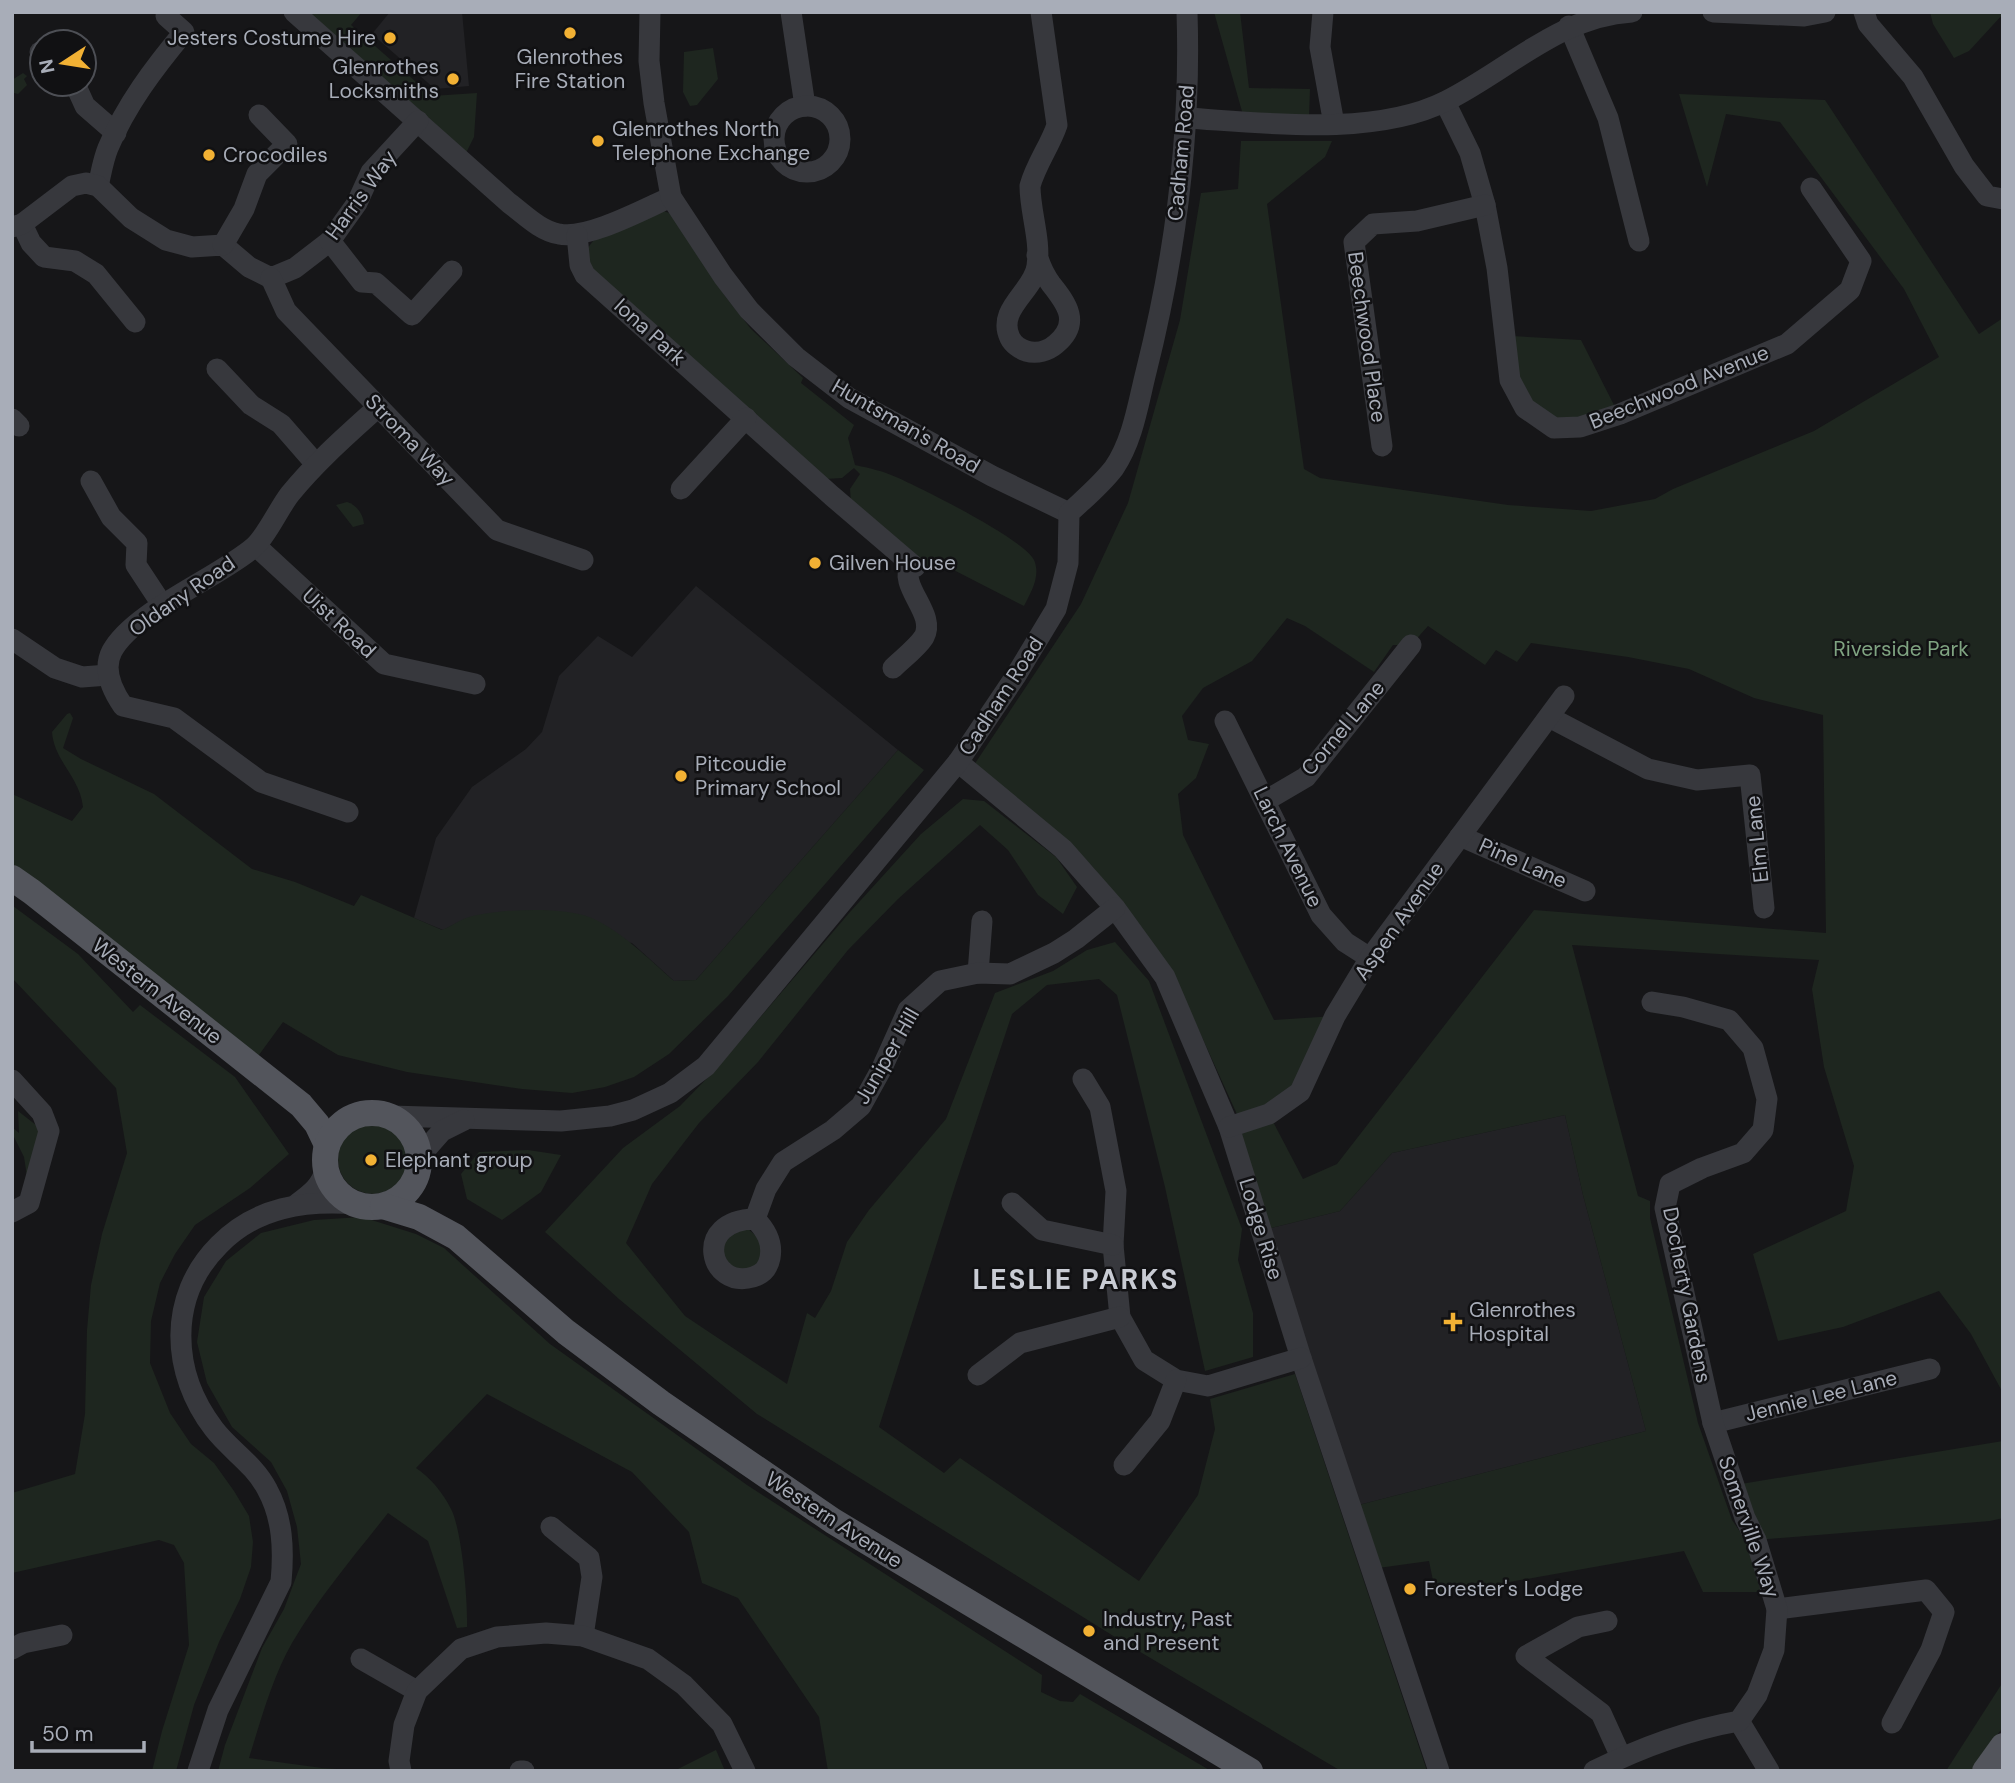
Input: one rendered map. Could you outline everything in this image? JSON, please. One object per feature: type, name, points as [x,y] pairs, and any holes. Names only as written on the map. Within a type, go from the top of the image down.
[{"type":"main road","name":"Western Avenue","points":[[12,878],[301,1105],[317,1124],[326,1157]]},
{"type":"main road","name":"Western Avenue","points":[[301,1105],[327,1114],[353,1116]]},
{"type":"main road","points":[[366,1112],[379,1112],[403,1123],[417,1144],[419,1165],[430,1209],[445,1230],[412,1214],[383,1206],[356,1204],[342,1197],[331,1184],[326,1157],[333,1133],[342,1123],[366,1112]]},
{"type":"main road","points":[[383,1206],[405,1194],[419,1165]]},
{"type":"main road","name":"Western Avenue","points":[[445,1230],[566,1332],[747,1464],[910,1569],[1250,1771]]},
{"type":"main road","points":[[1985,1771],[2003,1746]]},
{"type":"street","points":[[294,12],[509,203],[543,228],[559,234],[578,234],[671,197]]},
{"type":"street","name":"Huntsman's Road","points":[[650,12],[649,61],[671,197],[749,310],[778,341],[849,398],[992,476],[1069,513]]},
{"type":"street","points":[[791,12],[805,106]]},
{"type":"street","points":[[1037,255],[1030,186],[1057,125],[1041,12]]},
{"type":"street","name":"Cadham Road","points":[[391,1116],[561,1121],[610,1116],[655,1100],[689,1079],[706,1066],[723,1046],[958,762],[1056,609],[1068,563],[1069,513],[1114,467],[1131,429],[1157,328],[1172,253],[1181,186],[1187,118],[1187,12]]},
{"type":"street","points":[[1323,12],[1320,47],[1334,124]]},
{"type":"street","points":[[1187,118],[1297,126],[1362,122],[1403,115],[1445,102],[1569,26],[1597,17],[1632,12]]},
{"type":"street","points":[[1713,12],[1804,16],[1825,12]]},
{"type":"street","points":[[1864,12],[1875,33],[1913,77],[1964,166],[1987,196],[2003,199]]},
{"type":"street","points":[[98,186],[108,149],[146,78],[184,32],[166,16]]},
{"type":"street","points":[[1569,26],[1608,118],[1639,241]]},
{"type":"street","points":[[81,98],[85,106],[116,133]]},
{"type":"street","name":"Beechwood Avenue","points":[[1445,102],[1469,153],[1485,205],[1497,268],[1510,380],[1525,408],[1554,428],[1580,427],[1620,414],[1787,344],[1850,290],[1861,261],[1811,188]]},
{"type":"street","points":[[223,245],[244,209],[257,174],[287,144],[260,115]]},
{"type":"street","name":"Harris Way","points":[[271,278],[295,268],[330,241],[358,203],[371,173],[418,121]]},
{"type":"street","points":[[135,322],[96,274],[75,261],[44,257],[17,225],[72,186],[86,183],[98,186],[131,218],[166,240],[192,247],[223,245],[249,267],[271,278]]},
{"type":"street","name":"Beechwood Place","points":[[1382,446],[1354,242],[1373,224],[1417,221],[1485,205]]},
{"type":"street","name":"Iona Park","points":[[578,234],[579,257],[585,275],[913,566],[907,573],[926,630],[920,641],[892,668]]},
{"type":"street","points":[[330,241],[362,282],[376,283],[412,315],[452,271]]},
{"type":"street","name":"Stroma Way","points":[[271,278],[286,311],[497,530],[583,561]]},
{"type":"street","points":[[217,369],[251,405],[281,424],[315,463]]},
{"type":"street","name":"Oldany Road","points":[[108,675],[111,652],[131,628],[256,546],[281,505],[315,463],[378,407]]},
{"type":"street","points":[[681,489],[746,418]]},
{"type":"street","points":[[91,481],[111,517],[137,543],[136,565],[163,606]]},
{"type":"street","name":"Uist Road","points":[[256,546],[384,664],[475,684]]},
{"type":"street","points":[[12,639],[55,668],[82,677],[108,675],[110,687],[123,706],[174,718],[261,782],[348,813]]},
{"type":"street","name":"Cornel Lane","points":[[1265,801],[1306,777],[1411,645]]},
{"type":"street","name":"Aspen Avenue","points":[[1229,1127],[1269,1114],[1300,1092],[1335,1016],[1370,958],[1563,696]]},
{"type":"street","name":"Elm Lane","points":[[1549,717],[1648,769],[1698,780],[1750,775],[1764,908]]},
{"type":"street","name":"Larch Avenue","points":[[1225,721],[1321,915],[1345,942],[1370,958]]},
{"type":"street","name":"Lodge Rise","points":[[958,762],[1063,849],[1115,908],[1165,977],[1229,1127],[1301,1358],[1439,1771]]},
{"type":"street","name":"Pine Lane","points":[[1460,836],[1585,891]]},
{"type":"street","name":"Juniper Hill","points":[[755,1219],[766,1189],[783,1162],[833,1130],[861,1106],[882,1068],[908,1010],[940,981],[978,972],[1010,974],[1054,953],[1115,908]]},
{"type":"street","points":[[978,972],[982,921]]},
{"type":"street","name":"Docherty Gardens","points":[[1652,1002],[1683,1007],[1729,1020],[1753,1048],[1767,1099],[1763,1130],[1743,1153],[1702,1168],[1670,1184],[1665,1208],[1713,1423]]},
{"type":"street","points":[[1083,1079],[1100,1107],[1116,1191],[1114,1245],[1120,1317],[1144,1360],[1176,1380],[1208,1387],[1301,1358]]},
{"type":"street","points":[[12,1080],[42,1113],[49,1131],[29,1203],[12,1212]]},
{"type":"street","points":[[419,1165],[442,1131],[464,1120]]},
{"type":"street","points":[[292,1207],[322,1183],[326,1157]]},
{"type":"street","points":[[198,1771],[218,1710],[281,1582],[283,1560],[277,1512],[267,1489],[256,1472],[216,1432],[190,1392],[181,1350],[184,1307],[200,1266],[230,1233],[264,1214],[292,1207],[324,1201],[356,1204]]},
{"type":"street","points":[[1012,1203],[1042,1230],[1114,1245]]},
{"type":"street","points":[[978,1375],[1020,1343],[1120,1317]]},
{"type":"street","name":"Jennie Lee Lane","points":[[1713,1423],[1930,1369]]},
{"type":"street","points":[[1124,1465],[1160,1420],[1176,1380]]},
{"type":"street","name":"Somerville Way","points":[[1713,1423],[1745,1518],[1756,1539],[1777,1609],[1774,1650],[1758,1695],[1739,1721]]},
{"type":"street","points":[[551,1527],[589,1558],[592,1577],[583,1636]]},
{"type":"street","points":[[1777,1609],[1926,1590],[1944,1612],[1931,1650],[1892,1723]]},
{"type":"street","points":[[1607,1621],[1578,1627],[1527,1656],[1601,1713],[1621,1757]]},
{"type":"street","points":[[401,1771],[399,1761],[404,1725],[417,1691],[461,1649],[497,1637],[546,1633],[583,1636],[648,1659],[684,1685],[722,1724],[745,1771]]},
{"type":"street","points":[[12,1649],[23,1643],[62,1635]]},
{"type":"street","points":[[361,1659],[417,1691]]},
{"type":"street","points":[[1594,1771],[1621,1757],[1702,1728],[1739,1721],[1769,1771]]},
{"type":"shaded area","points":[[390,12],[462,12],[469,86],[435,89],[372,34]]},
{"type":"shaded area","name":"Pitcoudie Primary School","points":[[696,586],[898,750],[696,980],[674,981],[632,943],[467,918],[443,930],[414,918],[436,838],[472,787],[526,749],[542,732],[559,676],[598,636],[632,657]]},
{"type":"shaded area","name":"Glenrothes Hospital","points":[[1565,1115],[1583,1195],[1646,1431],[1351,1507],[1263,1230],[1340,1211],[1392,1153]]},
{"type":"green space","points":[[294,12],[362,12],[351,25],[432,96],[477,93],[474,137],[462,161]]},
{"type":"green space","points":[[1214,12],[1240,12],[1249,88],[1310,89],[1309,117],[1243,115]]},
{"type":"green space","points":[[1930,12],[2003,14],[1969,51],[1954,58],[1933,24]]},
{"type":"green space","points":[[713,48],[718,79],[697,105],[690,106],[683,92],[684,52]]},
{"type":"green space","points":[[23,73],[27,76],[24,79],[27,85],[18,94],[14,93],[12,80]]},
{"type":"green space","name":"Riverside Park","points":[[1679,94],[1825,100],[1979,334],[2003,318],[2003,1393],[1971,1334],[1939,1291],[1843,1327],[1778,1341],[1753,1254],[1846,1211],[1854,1166],[1824,1067],[1812,989],[1819,960],[1572,945],[1638,1196],[1650,1201],[1650,1218],[1698,1423],[1732,1520],[1747,1542],[1764,1592],[1703,1592],[1684,1551],[1436,1595],[1429,1561],[1371,1569],[1351,1507],[1646,1431],[1583,1195],[1565,1115],[1392,1153],[1340,1211],[1263,1230],[1229,1127],[1241,1123],[1175,978],[1092,866],[974,765],[1081,604],[1128,503],[1180,320],[1201,193],[1238,189],[1241,141],[1332,141],[1325,157],[1267,204],[1304,469],[1320,478],[1508,505],[1591,511],[1655,499],[1673,489],[1814,431],[1939,357],[1904,289],[1780,122],[1726,114],[1707,187]],"holes":[[[1287,618],[1305,626],[1374,672],[1393,645],[1411,645],[1428,626],[1485,665],[1496,650],[1517,662],[1531,643],[1628,657],[1689,669],[1754,698],[1823,715],[1826,933],[1534,910],[1337,1164],[1303,1179],[1269,1114],[1300,1092],[1335,1016],[1274,1020],[1183,835],[1178,794],[1196,778],[1209,744],[1188,740],[1182,716],[1203,688],[1252,661]]]},
{"type":"green space","points":[[661,210],[674,215],[725,296],[751,329],[803,378],[801,383],[854,425],[848,438],[855,465],[886,473],[927,492],[992,527],[1026,551],[1034,560],[1036,572],[1034,584],[1024,606],[940,563],[934,571],[851,502],[850,489],[860,474],[854,468],[842,478],[825,479],[592,273],[587,249],[593,241]]},
{"type":"green space","points":[[1511,336],[1581,340],[1615,407],[1579,419],[1555,420],[1528,399],[1516,377]]},
{"type":"green space","points":[[347,502],[359,510],[364,524],[353,527],[336,505]]},
{"type":"green space","points":[[70,713],[73,718],[63,748],[154,794],[252,869],[295,882],[354,906],[361,895],[442,930],[466,918],[493,912],[546,910],[589,917],[633,945],[674,981],[696,980],[898,750],[924,770],[728,996],[669,1054],[634,1077],[605,1087],[572,1093],[522,1089],[407,1072],[338,1055],[283,1022],[256,1059],[12,868],[12,794],[72,821],[83,807],[77,787],[57,752],[52,732]]},
{"type":"green space","points":[[963,799],[984,801],[1056,857],[1077,887],[1063,914],[1038,895],[1008,850],[980,825],[898,899],[848,950],[758,1062],[699,1123],[652,1184],[626,1243],[685,1316],[787,1384],[807,1313],[815,1318],[831,1291],[847,1242],[869,1210],[946,1119],[995,993],[1053,971],[1087,950],[1115,942],[1149,981],[1242,1229],[1238,1260],[1253,1313],[1253,1357],[1205,1371],[1165,1187],[1117,995],[1099,979],[1047,985],[1012,1014],[879,1427],[944,1473],[960,1458],[1139,1581],[1198,1495],[1215,1429],[1210,1399],[1295,1374],[1427,1771],[1341,1771],[1115,1637],[757,1414],[619,1299],[545,1232],[623,1148],[680,1106],[717,1068],[850,912],[921,834]]},
{"type":"green space","points":[[13,906],[78,954],[133,1012],[140,1005],[235,1077],[289,1154],[250,1188],[195,1225],[175,1254],[160,1283],[151,1321],[150,1363],[170,1413],[191,1444],[214,1463],[234,1491],[249,1516],[253,1542],[251,1567],[194,1705],[176,1771],[152,1771],[189,1645],[184,1563],[174,1545],[159,1540],[12,1573],[12,1493],[75,1474],[85,1414],[91,1285],[102,1234],[127,1153],[116,1088],[12,978]]},
{"type":"green space","points":[[18,1111],[41,1129],[28,1183],[24,1157],[14,1137],[13,1128],[19,1133]]},
{"type":"green space","points":[[366,1124],[380,1124],[393,1130],[402,1139],[408,1159],[406,1172],[398,1184],[380,1194],[366,1194],[353,1188],[344,1179],[338,1166],[338,1152],[344,1139],[353,1130]]},
{"type":"green space","points":[[528,1150],[561,1155],[541,1192],[502,1220],[467,1199],[461,1174],[479,1152]]},
{"type":"green space","points":[[362,1217],[416,1234],[444,1248],[550,1344],[747,1485],[1042,1675],[1041,1692],[1060,1701],[1073,1702],[1080,1694],[1211,1771],[828,1771],[819,1717],[738,1598],[702,1583],[689,1532],[632,1472],[487,1394],[416,1468],[427,1476],[440,1492],[455,1519],[463,1566],[467,1627],[457,1628],[428,1541],[388,1513],[326,1593],[292,1643],[273,1685],[249,1758],[368,1771],[218,1771],[225,1745],[262,1648],[284,1609],[301,1564],[297,1527],[287,1491],[271,1462],[232,1427],[207,1383],[197,1342],[204,1297],[226,1261],[261,1233],[314,1220]]},
{"type":"green space","points":[[748,1229],[760,1239],[762,1257],[754,1268],[739,1272],[726,1263],[721,1243],[726,1235]]},
{"type":"green space","points":[[2003,1441],[2003,1518],[1990,1521],[1756,1540],[1735,1485]]},
{"type":"green space","points":[[2003,1682],[2003,1727],[1971,1771],[1946,1771]]},
{"type":"green space","points":[[716,1750],[725,1771],[674,1771]]},
{"type":"place","name":"Glenrothes Fire Station","points":[[570,33]]},
{"type":"place","name":"Jesters Costume Hire","points":[[390,38]]},
{"type":"place","name":"Glenrothes Locksmiths","points":[[453,79]]},
{"type":"place","name":"Glenrothes North Telephone Exchange","points":[[598,141]]},
{"type":"place","name":"Crocodiles","points":[[209,155]]},
{"type":"place","name":"Gilven House","points":[[815,563]]},
{"type":"place","name":"Pitcoudie Primary School","points":[[681,776]]},
{"type":"place","name":"Elephant group","points":[[371,1160]]},
{"type":"place","name":"Glenrothes Hospital","points":[[1453,1322]]},
{"type":"place","name":"Forester's Lodge","points":[[1410,1589]]},
{"type":"place","name":"Industry, Past and Present","points":[[1089,1631]]},
{"type":"district","name":"LESLIE PARKS","points":[[1076,1279]]}]
